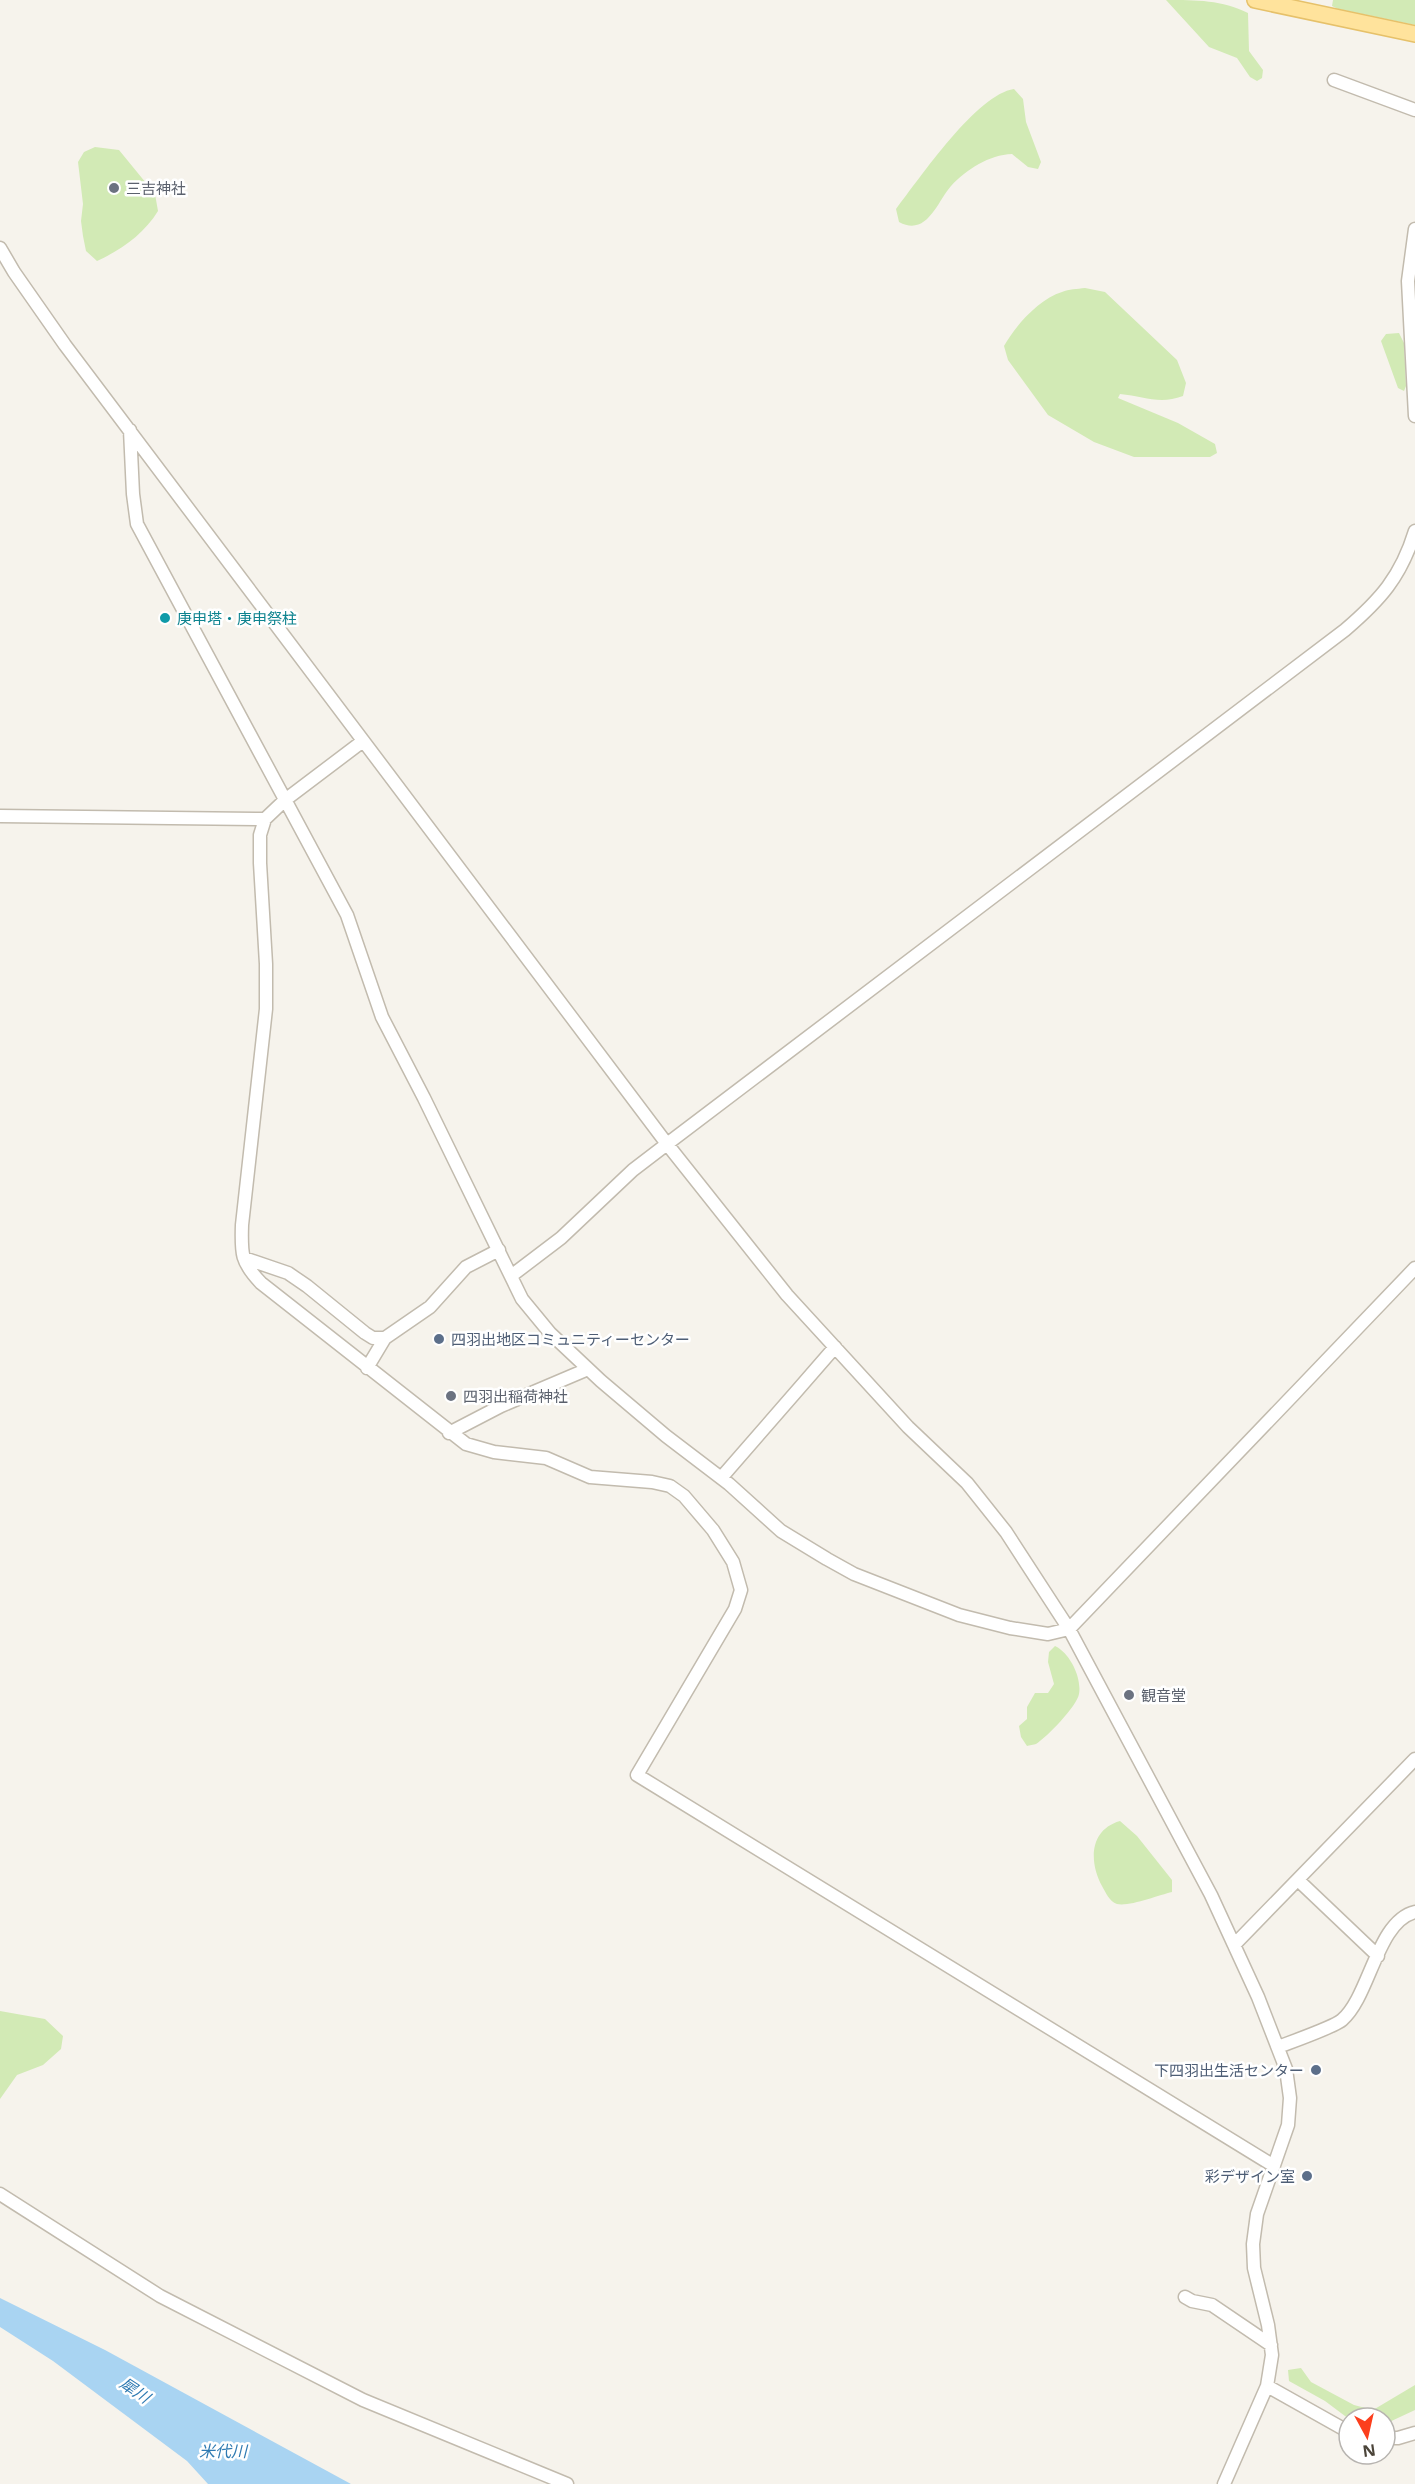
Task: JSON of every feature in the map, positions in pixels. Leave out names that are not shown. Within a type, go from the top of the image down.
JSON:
[{"type":"main road","points":[[1255,0],[1415,34]]},
{"type":"street","points":[[1334,80],[1415,110]]},
{"type":"street","points":[[1415,229],[1408,281],[1412,301],[1415,416]]},
{"type":"street","points":[[0,248],[65,345],[667,1144],[787,1296],[908,1427],[966,1483],[1006,1532],[1069,1629],[1206,1887],[1234,1945],[1286,2068],[1290,2098],[1288,2125],[1257,2214],[1253,2244],[1254,2268],[1268,2325],[1272,2355],[1267,2386],[1224,2484]]},
{"type":"street","points":[[130,430],[137,524],[347,915],[382,1017],[522,1299],[550,1334],[588,1369],[666,1436],[721,1478],[781,1531],[854,1574],[959,1615],[1010,1628],[1048,1634],[1069,1629],[1415,1269]]},
{"type":"street","points":[[511,1276],[561,1238],[633,1170],[1345,630],[1375,605],[1411,559],[1415,531]]},
{"type":"street","points":[[363,741],[285,800],[265,819],[260,835],[266,1009],[242,1225],[241,1247],[246,1267],[261,1283],[367,1368],[449,1433],[472,1447],[546,1458],[590,1477],[652,1482],[670,1486],[684,1496],[713,1530],[733,1562],[741,1590],[735,1609],[637,1775],[1274,2166]]},
{"type":"street","points":[[0,816],[265,819]]},
{"type":"street","points":[[367,1368],[385,1338],[430,1307],[466,1268],[499,1250]]},
{"type":"street","points":[[244,1258],[288,1273],[308,1286],[365,1333],[373,1338],[385,1338]]},
{"type":"street","points":[[721,1478],[835,1347]]},
{"type":"street","points":[[449,1433],[501,1406],[588,1369]]},
{"type":"street","points":[[1234,1945],[1415,1760]]},
{"type":"street","points":[[1298,1880],[1378,1956]]},
{"type":"street","points":[[1278,2047],[1340,2022],[1352,2009],[1399,1920],[1415,1912]]},
{"type":"street","points":[[0,2194],[160,2296],[363,2400],[567,2484]]},
{"type":"street","points":[[1185,2297],[1192,2301],[1212,2305],[1271,2345]]},
{"type":"street","points":[[1267,2386],[1337,2425]]},
{"type":"street","points":[[1397,2438],[1415,2433]]},
{"type":"green space","points":[[1166,0],[1219,3],[1248,13],[1249,51],[1263,70],[1262,78],[1257,81],[1250,77],[1237,58],[1209,47]]},
{"type":"green space","points":[[1333,0],[1415,0],[1415,25],[1338,9],[1332,6]]},
{"type":"green space","points":[[1014,89],[1023,99],[1026,122],[1041,162],[1038,169],[1028,167],[1012,154],[987,160],[957,180],[924,221],[917,225],[899,222],[896,209],[950,139],[983,106],[999,94]]},
{"type":"green space","points":[[95,147],[119,150],[155,194],[158,211],[146,227],[131,240],[115,252],[97,261],[86,251],[83,236],[81,221],[83,204],[78,162],[84,152]]},
{"type":"green space","points":[[1085,288],[1105,292],[1177,360],[1186,383],[1183,396],[1174,399],[1159,400],[1120,394],[1118,398],[1178,423],[1215,444],[1217,453],[1210,457],[1134,457],[1094,442],[1048,415],[1008,360],[1004,346],[1014,330],[1036,307],[1065,291]]},
{"type":"green space","points":[[1399,333],[1404,343],[1406,386],[1404,391],[1398,388],[1381,341],[1386,334]]},
{"type":"green space","points":[[1055,1646],[1066,1654],[1074,1667],[1079,1681],[1079,1694],[1073,1706],[1054,1728],[1036,1744],[1027,1746],[1021,1737],[1019,1726],[1027,1719],[1027,1707],[1035,1693],[1048,1693],[1054,1684],[1048,1662],[1049,1652]]},
{"type":"green space","points":[[1120,1821],[1137,1836],[1172,1880],[1172,1892],[1122,1904],[1114,1903],[1108,1896],[1095,1867],[1094,1848],[1102,1832],[1110,1825]]},
{"type":"green space","points":[[0,2011],[45,2019],[63,2036],[61,2049],[43,2065],[17,2075],[0,2099]]},
{"type":"green space","points":[[1301,2368],[1311,2382],[1358,2406],[1337,2406],[1337,2410],[1289,2381],[1288,2370]]},
{"type":"green space","points":[[1415,2385],[1415,2410],[1397,2418],[1397,2406],[1380,2406]]},
{"type":"water","name":"米代川","points":[[0,2298],[105,2350],[351,2484],[208,2484],[187,2461],[53,2361],[0,2327]]},
{"type":"place","name":"三吉神社","points":[[114,188]]},
{"type":"place","name":"庚申塔・庚申祭柱","points":[[165,618]]},
{"type":"place","name":"四羽出地区コミュニティーセンター","points":[[439,1339]]},
{"type":"place","name":"四羽出稲荷神社","points":[[451,1396]]},
{"type":"place","name":"観音堂","points":[[1129,1695]]},
{"type":"place","name":"下四羽出生活センター","points":[[1316,2070]]},
{"type":"place","name":"彩デザイン室","points":[[1307,2176]]},
{"type":"water label","name":"犀川","points":[[135,2390]]}]
